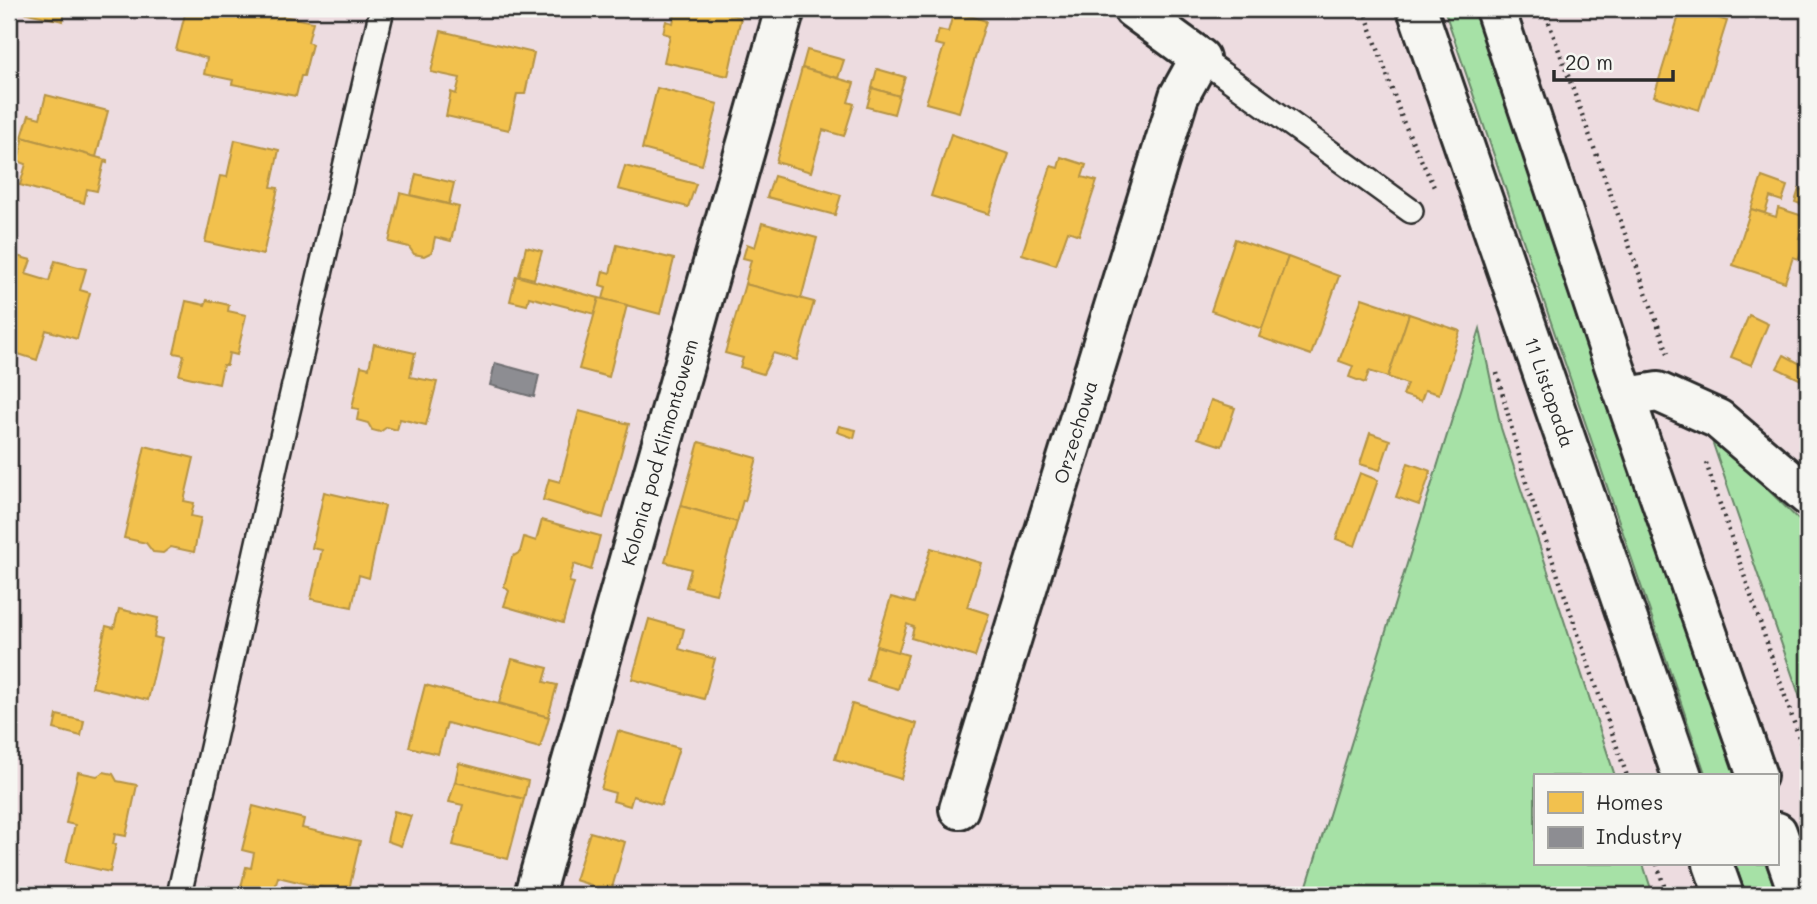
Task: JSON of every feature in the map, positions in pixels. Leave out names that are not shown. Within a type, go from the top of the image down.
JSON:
[{"type":"street","name":"Kolonia pod Klimontowem","points":[[534,895],[785,9]]},
{"type":"street","points":[[1133,9],[1200,58]]},
{"type":"street","name":"11 Listopada","points":[[1417,9],[1681,774]]},
{"type":"street","points":[[1494,9],[1756,774]]},
{"type":"street","name":"Orzechowa","points":[[959,809],[1179,96],[1200,58]]},
{"type":"street","points":[[1626,397],[1658,392],[1718,419],[1808,496]]},
{"type":"street","points":[[1778,835],[1799,895]]},
{"type":"street","points":[[1714,866],[1724,895]]},
{"type":"lane","points":[[179,895],[382,9]]},
{"type":"lane","points":[[1200,58],[1411,211]]},
{"type":"path","points":[[1364,9],[1403,121],[1436,192]]},
{"type":"path","points":[[1496,367],[1527,486],[1626,774]]},
{"type":"path","points":[[1658,866],[1667,895]]},
{"type":"green space","points":[[1444,9],[1473,9],[1735,774],[1705,774]]},
{"type":"green space","points":[[1480,329],[1501,428],[1614,774],[1534,774],[1534,866],[1644,866],[1653,895],[1304,895]]},
{"type":"green space","points":[[1709,432],[1808,529],[1808,721]]},
{"type":"green space","points":[[1736,866],[1767,866],[1777,895],[1746,895]]},
{"type":"building: Homes","points":[[24,9],[65,9],[63,21],[23,12]]},
{"type":"building: Homes","points":[[218,9],[285,9],[283,16],[313,22],[308,42],[312,44],[296,96],[232,84],[233,80],[204,74],[207,58],[176,50],[186,10],[216,18]]},
{"type":"building: Homes","points":[[676,9],[710,9],[741,17],[728,76],[664,62],[670,35],[663,33],[666,21],[673,23]]},
{"type":"building: Homes","points":[[1681,9],[1691,9],[1727,21],[1699,110],[1654,96]]},
{"type":"building: Homes","points":[[954,11],[986,21],[959,112],[926,103],[944,46],[935,44],[939,30],[948,32]]},
{"type":"building: Homes","points":[[441,31],[534,53],[525,94],[517,94],[509,130],[446,116],[451,92],[456,94],[460,78],[431,72]]},
{"type":"building: Homes","points":[[807,50],[844,60],[838,78],[802,68]]},
{"type":"building: Homes","points":[[802,68],[854,83],[848,102],[854,104],[844,136],[823,130],[811,172],[776,162]]},
{"type":"building: Homes","points":[[877,69],[905,77],[899,96],[872,88]]},
{"type":"building: Homes","points":[[657,88],[718,104],[702,165],[642,149]]},
{"type":"building: Homes","points":[[872,88],[899,96],[894,114],[867,107]]},
{"type":"building: Homes","points":[[46,95],[108,111],[96,157],[22,137],[29,115],[40,118]]},
{"type":"building: Homes","points":[[951,134],[1009,154],[989,214],[931,196]]},
{"type":"building: Homes","points":[[22,137],[107,160],[107,163],[104,162],[97,191],[87,189],[84,203],[20,185],[26,164],[18,161]]},
{"type":"building: Homes","points":[[235,140],[279,150],[271,187],[278,188],[263,255],[205,242],[220,176],[227,177]]},
{"type":"building: Homes","points":[[1061,157],[1086,165],[1082,177],[1097,181],[1079,235],[1068,231],[1056,265],[1022,254],[1051,166],[1058,168]]},
{"type":"building: Homes","points":[[625,166],[696,184],[688,207],[618,189]]},
{"type":"building: Homes","points":[[416,174],[454,183],[449,204],[411,195]]},
{"type":"building: Homes","points":[[774,176],[841,195],[835,215],[767,197]]},
{"type":"building: Homes","points":[[1762,177],[1787,186],[1782,201],[1770,197],[1765,213],[1751,209]]},
{"type":"building: Homes","points":[[1799,189],[1808,192],[1808,207],[1795,202]]},
{"type":"building: Homes","points":[[400,193],[459,207],[451,241],[435,237],[432,252],[424,256],[414,254],[409,247],[389,242]]},
{"type":"building: Homes","points":[[1778,208],[1806,217],[1799,238],[1805,240],[1799,259],[1793,257],[1785,282],[1733,265],[1751,209],[1776,217]]},
{"type":"building: Homes","points":[[762,223],[817,238],[801,299],[745,284],[751,260],[743,258],[747,244],[755,247]]},
{"type":"building: Homes","points":[[1235,239],[1288,257],[1262,329],[1211,311]]},
{"type":"building: Homes","points":[[617,245],[674,259],[660,314],[603,299],[606,287],[600,285],[603,271],[610,273]]},
{"type":"building: Homes","points":[[526,247],[542,251],[534,279],[519,275]]},
{"type":"building: Homes","points":[[9,254],[31,260],[26,274],[49,281],[55,261],[86,269],[80,290],[90,293],[77,339],[46,330],[37,360],[9,351]]},
{"type":"building: Homes","points":[[1288,257],[1339,276],[1311,355],[1259,337]]},
{"type":"building: Homes","points":[[516,276],[599,298],[595,314],[529,297],[527,305],[510,301]]},
{"type":"building: Homes","points":[[745,284],[814,302],[797,360],[773,353],[763,374],[740,367],[743,358],[725,353]]},
{"type":"building: Homes","points":[[599,298],[627,305],[609,377],[579,369]]},
{"type":"building: Homes","points":[[1362,298],[1409,314],[1388,377],[1369,371],[1365,383],[1349,377],[1353,366],[1339,361]]},
{"type":"building: Homes","points":[[207,300],[229,305],[228,311],[246,315],[237,355],[229,353],[219,384],[179,375],[184,355],[174,353],[186,301],[205,305]]},
{"type":"building: Homes","points":[[1409,314],[1460,331],[1439,394],[1425,390],[1421,401],[1403,395],[1407,384],[1388,377]]},
{"type":"building: Homes","points":[[1749,315],[1768,324],[1751,365],[1731,357]]},
{"type":"building: Homes","points":[[374,344],[415,353],[410,377],[437,382],[426,425],[400,419],[397,430],[387,427],[380,432],[372,430],[368,423],[357,420],[359,409],[352,408],[361,366],[369,368]]},
{"type":"building: Homes","points":[[1784,355],[1808,368],[1805,382],[1777,368]]},
{"type":"building: Homes","points":[[1211,400],[1235,408],[1222,446],[1198,438]]},
{"type":"building: Homes","points":[[579,411],[629,424],[603,518],[543,500],[549,479],[560,482]]},
{"type":"building: Homes","points":[[839,426],[856,430],[854,438],[837,432]]},
{"type":"building: Homes","points":[[1370,433],[1390,440],[1380,470],[1360,464]]},
{"type":"building: Homes","points":[[699,442],[757,458],[737,522],[681,506]]},
{"type":"building: Homes","points":[[145,446],[194,458],[184,501],[194,503],[191,516],[201,518],[194,552],[171,547],[163,553],[153,552],[146,543],[124,538]]},
{"type":"building: Homes","points":[[1408,463],[1431,471],[1419,505],[1396,497]]},
{"type":"building: Homes","points":[[1360,473],[1378,480],[1355,546],[1336,539]]},
{"type":"building: Homes","points":[[324,492],[385,506],[369,578],[359,575],[352,607],[311,599],[322,550],[312,548]]},
{"type":"building: Homes","points":[[681,506],[737,522],[716,594],[686,587],[691,569],[665,562]]},
{"type":"building: Homes","points":[[542,520],[600,536],[591,570],[574,564],[569,582],[574,583],[563,623],[504,606],[509,591],[504,586],[512,557],[520,552],[524,537],[536,541]]},
{"type":"building: Homes","points":[[931,548],[981,563],[967,607],[989,614],[975,657],[911,638],[914,627],[907,624],[898,653],[876,646],[891,597],[914,603]]},
{"type":"building: Homes","points":[[119,609],[158,618],[154,637],[162,639],[148,700],[92,687],[106,626],[114,628]]},
{"type":"building: Homes","points":[[649,619],[684,629],[679,649],[715,659],[704,699],[632,679]]},
{"type":"building: Homes","points":[[876,646],[908,655],[898,689],[867,680]]},
{"type":"building: Homes","points":[[512,659],[548,668],[544,682],[557,685],[548,717],[499,703]]},
{"type":"building: Homes","points":[[425,685],[549,717],[540,748],[447,723],[438,754],[409,747]]},
{"type":"building: Homes","points":[[852,704],[917,724],[901,779],[835,759]]},
{"type":"building: Homes","points":[[57,715],[84,721],[81,736],[54,729]]},
{"type":"building: Homes","points":[[618,731],[679,748],[661,805],[633,796],[630,806],[613,801],[615,793],[601,789]]},
{"type":"building: Homes","points":[[459,763],[528,781],[524,799],[455,782]]},
{"type":"building: Homes","points":[[78,772],[97,776],[104,772],[113,774],[117,781],[137,785],[126,836],[115,834],[113,844],[116,844],[110,872],[66,862],[75,825],[66,823]]},
{"type":"building: Homes","points":[[455,782],[524,799],[508,859],[453,845],[463,805],[449,802]]},
{"type":"building: Homes","points":[[253,806],[304,819],[302,828],[360,841],[348,894],[278,877],[273,895],[240,891],[246,867],[251,868],[254,853],[242,850]]},
{"type":"building: Homes","points":[[394,811],[411,816],[401,846],[387,841]]},
{"type":"building: Homes","points":[[590,832],[625,842],[610,895],[588,895],[591,885],[575,880]]},
{"type":"building: Industry","points":[[495,363],[539,375],[534,397],[490,385]]}]
